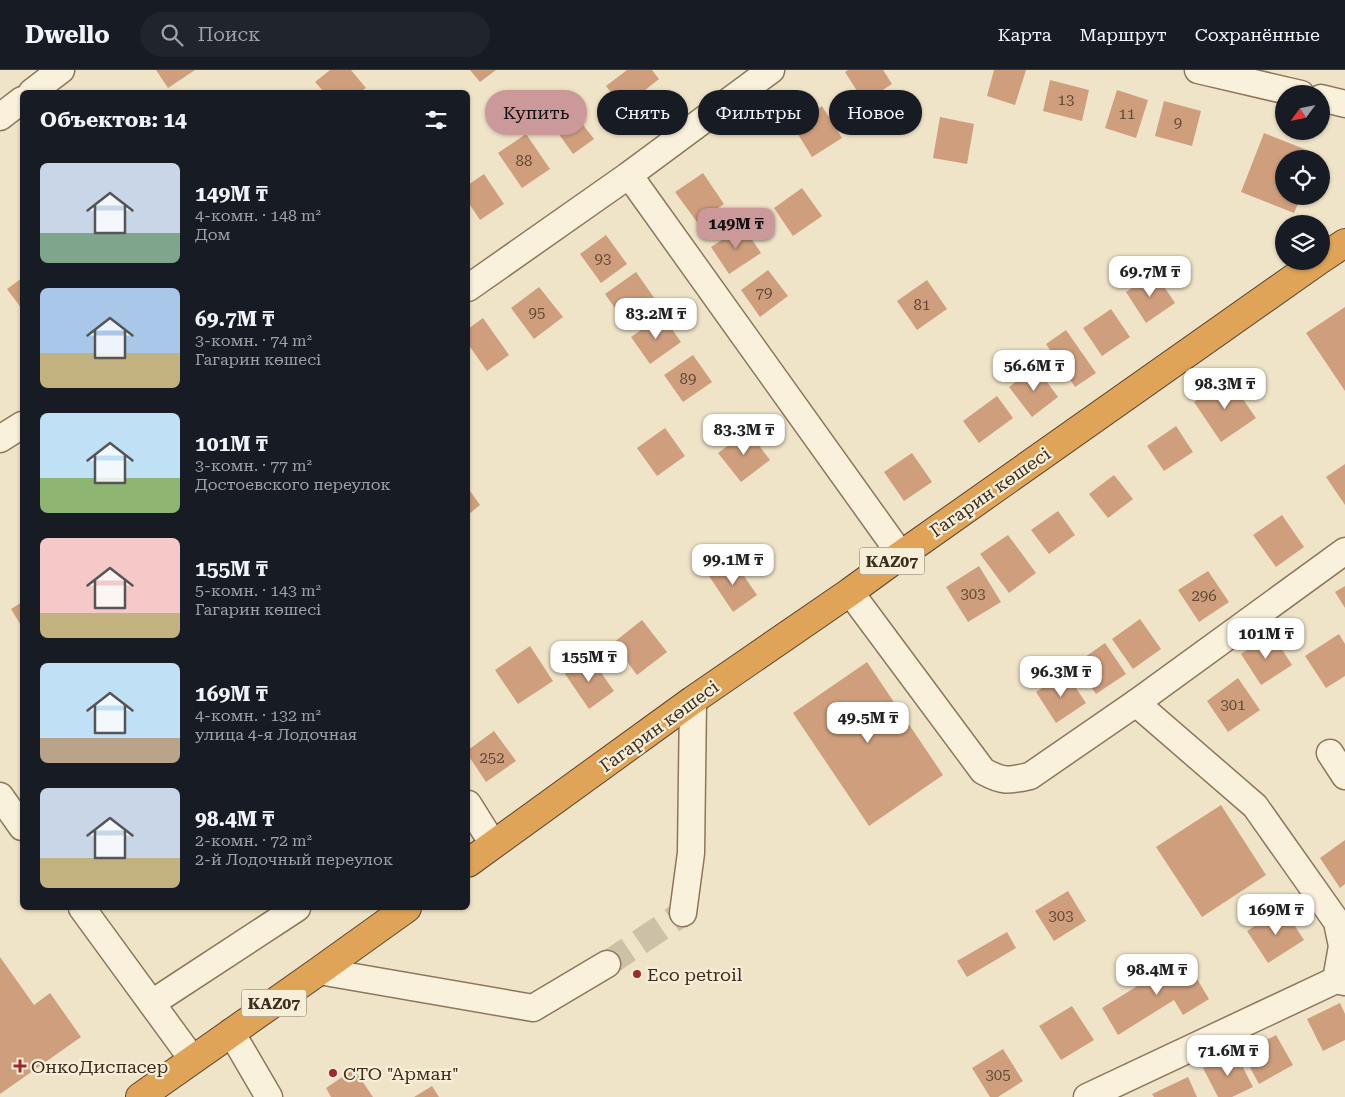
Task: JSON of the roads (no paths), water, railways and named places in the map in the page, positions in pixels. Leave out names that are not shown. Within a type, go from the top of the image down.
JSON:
[{"type":"highway","points":[[1330,253],[1345,243]]},
{"type":"highway","name":"Гагарин көшесі","points":[[470,862],[693,700],[850,592],[1305,270]]},
{"type":"highway","name":"KAZ07","points":[[140,1097],[404,910]]},
{"type":"street","points":[[35,90],[61,70]]},
{"type":"street","points":[[470,287],[629,175],[771,70]]},
{"type":"street","points":[[1198,70],[1275,88]]},
{"type":"street","points":[[1330,100],[1345,104]]},
{"type":"street","points":[[0,117],[20,102]]},
{"type":"street","points":[[629,175],[901,555]]},
{"type":"street","points":[[0,439],[20,426]]},
{"type":"street","points":[[850,592],[983,771],[997,779],[1012,780],[1030,776],[1345,551]]},
{"type":"street","points":[[682,913],[691,853],[693,700]]},
{"type":"street","points":[[1087,1097],[1340,981],[1342,946],[1337,922],[1255,806],[1136,702]]},
{"type":"street","points":[[1330,753],[1345,776]]},
{"type":"street","points":[[0,796],[20,824]]},
{"type":"street","points":[[470,807],[494,844]]},
{"type":"street","points":[[83,910],[193,1060]]},
{"type":"street","points":[[152,1004],[293,910]]},
{"type":"street","points":[[319,972],[533,1008],[607,964]]},
{"type":"street","points":[[231,1032],[269,1097]]},
{"type":"tunnel","points":[[607,964],[683,913]]},
{"type":"place","name":"Eco petroil","points":[[637,974]]},
{"type":"place","name":"ОнкоДиспасер","points":[[20,1066]]},
{"type":"place","name":"СТО \"Арман\"","points":[[333,1073]]}]
